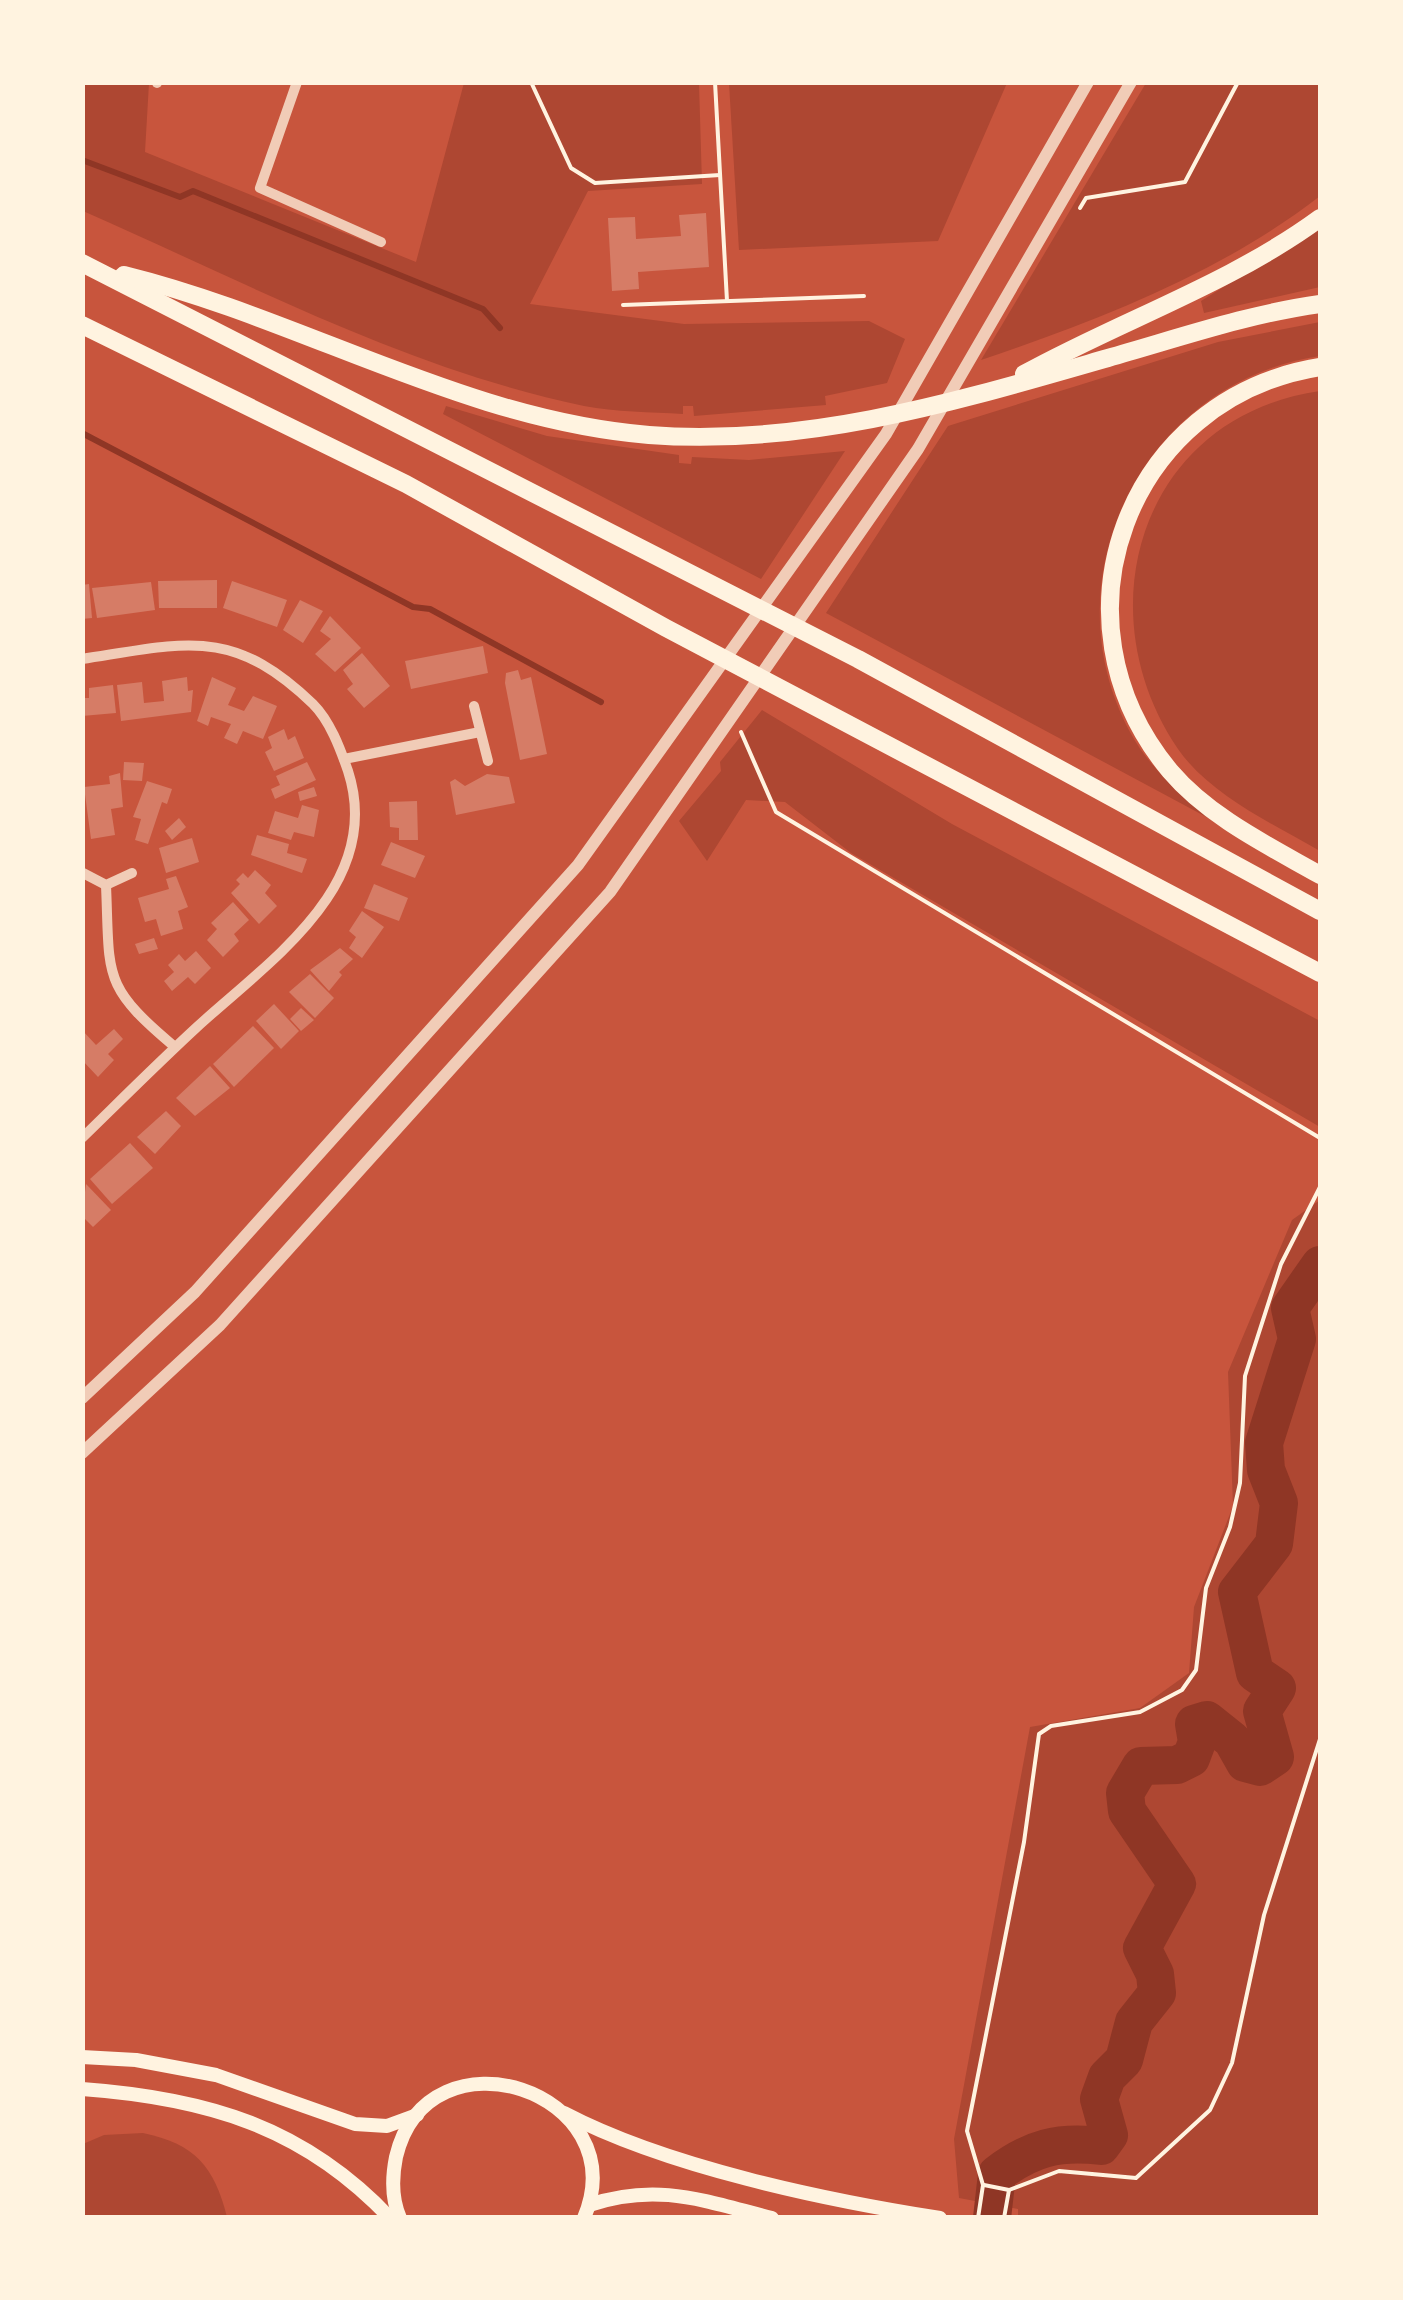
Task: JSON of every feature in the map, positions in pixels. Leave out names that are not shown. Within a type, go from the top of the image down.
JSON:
[{"type":"highway","points":[[998,389],[1100,332],[1237,271],[1320,218]]},
{"type":"highway","points":[[88,265],[198,293],[476,400],[544,419],[647,435],[707,438],[845,426],[998,389],[1180,335],[1320,304]]},
{"type":"highway","points":[[88,265],[858,659],[1320,910]]},
{"type":"highway","points":[[82,326],[406,484],[666,628],[1320,973]]},
{"type":"highway","points":[[1320,367],[1237,394],[1204,415],[1160,461],[1120,538],[1108,618],[1121,683],[1134,715],[1170,771],[1250,835],[1320,874]]},
{"type":"main road","points":[[82,2057],[136,2060],[216,2075],[356,2124],[387,2126],[418,2115]]},
{"type":"main road","points":[[400,2218],[392,2175],[400,2143],[418,2115],[443,2094],[474,2083],[507,2083],[538,2093],[564,2113],[611,2136],[744,2175],[852,2204],[940,2218]]},
{"type":"main road","points":[[82,2089],[204,2104],[273,2131],[325,2159],[390,2218]]},
{"type":"main road","points":[[564,2113],[583,2140],[591,2172],[586,2211]]},
{"type":"main road","points":[[586,2211],[620,2194],[655,2191],[772,2218]]},
{"type":"street","points":[[297,82],[260,188],[381,242]]},
{"type":"street","points":[[82,1398],[196,1292],[578,865],[886,434],[1088,82]]},
{"type":"street","points":[[82,1452],[220,1325],[610,892],[918,449],[1131,82]]},
{"type":"street","points":[[82,659],[192,644],[233,648],[281,674],[320,711],[344,759],[353,786],[355,824],[350,854],[335,887],[310,924],[82,1138]]},
{"type":"street","points":[[474,706],[488,761]]},
{"type":"street","points":[[344,759],[480,732]]},
{"type":"street","points":[[83,873],[106,885]]},
{"type":"street","points":[[106,885],[132,873]]},
{"type":"street","points":[[106,885],[110,976],[122,997],[175,1047]]},
{"type":"path","points":[[531,82],[571,168],[595,183],[720,175]]},
{"type":"path","points":[[715,82],[728,301]]},
{"type":"path","points":[[1076,214],[1086,198],[1185,182],[1238,82]]},
{"type":"path","points":[[623,305],[864,296]]},
{"type":"path","points":[[740,732],[776,812],[1320,1138]]},
{"type":"path","points":[[978,2218],[984,2185],[967,2131],[1024,1842],[1038,1734],[1051,1726],[1140,1712],[1182,1690],[1196,1670],[1206,1588],[1230,1527],[1240,1483],[1245,1376],[1280,1264],[1320,1187]]},
{"type":"path","points":[[984,2185],[1009,2190],[1059,2171],[1136,2178],[1210,2110],[1232,2063],[1264,1915],[1320,1739]]},
{"type":"path","points":[[1004,2218],[1009,2190]]},
{"type":"shaded area","points":[[729,82],[1007,83],[938,241],[739,250]]},
{"type":"shaded area","points":[[83,83],[149,83],[145,152],[416,262],[464,83],[699,83],[702,184],[588,191],[530,304],[684,324],[869,321],[905,339],[887,383],[825,396],[826,405],[694,416],[693,406],[683,406],[683,414],[584,406],[519,390],[392,347],[83,211]]},
{"type":"shaded area","points":[[1146,83],[1320,83],[1320,196],[1242,248],[1158,292],[981,360]]},
{"type":"shaded area","points":[[1320,227],[1320,287],[1204,313],[1201,301]]},
{"type":"shaded area","points":[[1320,322],[1320,356],[1258,373],[1205,403],[1161,445],[1128,494],[1107,551],[1100,611],[1107,672],[1130,732],[1156,769],[1212,820],[826,613],[948,426],[1218,342]]},
{"type":"shaded area","points":[[1320,391],[1320,851],[1225,794],[1207,781],[1178,749],[1150,694],[1135,638],[1134,581],[1147,527],[1172,478],[1209,438],[1259,408]]},
{"type":"shaded area","points":[[446,406],[547,436],[679,455],[679,463],[691,464],[692,457],[749,460],[845,451],[761,579],[443,414]]},
{"type":"shaded area","points":[[762,710],[952,824],[1320,1021],[1320,1127],[851,853],[785,802],[746,800],[707,861],[679,821],[721,771],[720,762]]},
{"type":"shaded area","points":[[1320,1200],[1320,2217],[1018,2217],[1018,2209],[959,2198],[954,2139],[1030,1727],[1140,1708],[1189,1673],[1194,1607],[1233,1506],[1228,1372],[1292,1220]]},
{"type":"shaded area","points":[[143,2133],[176,2144],[200,2160],[216,2184],[227,2217],[83,2217],[83,2144],[104,2135]]},
{"type":"building","points":[[706,213],[709,267],[638,272],[639,289],[612,291],[608,218],[635,217],[636,239],[681,236],[679,215]]},
{"type":"building","points":[[217,580],[217,608],[159,608],[158,581]]},
{"type":"building","points":[[232,581],[287,600],[277,627],[223,608]]},
{"type":"building","points":[[151,582],[155,610],[97,618],[92,588]]},
{"type":"building","points":[[89,584],[92,618],[82,619],[82,585]]},
{"type":"building","points":[[300,600],[323,611],[303,643],[283,630]]},
{"type":"building","points":[[330,616],[361,648],[335,672],[315,654],[331,639],[320,631]]},
{"type":"building","points":[[483,646],[488,673],[411,689],[405,661]]},
{"type":"building","points":[[362,653],[390,686],[364,708],[347,689],[353,684],[343,670]]},
{"type":"building","points":[[518,670],[521,680],[531,677],[547,754],[520,760],[505,683],[506,673]]},
{"type":"building","points":[[187,677],[188,691],[193,690],[191,712],[121,721],[117,685],[142,682],[144,703],[164,701],[162,681]]},
{"type":"building","points":[[212,677],[236,688],[228,705],[244,711],[253,696],[277,706],[263,739],[243,731],[237,744],[224,738],[231,724],[211,717],[208,726],[197,721]]},
{"type":"building","points":[[113,685],[116,713],[82,716],[82,698],[89,698],[89,688]]},
{"type":"building","points":[[284,729],[288,740],[295,736],[304,758],[274,771],[265,752],[272,748],[268,737]]},
{"type":"building","points":[[124,762],[144,763],[142,781],[123,780]]},
{"type":"building","points":[[307,762],[316,780],[275,799],[271,789],[280,785],[276,776]]},
{"type":"building","points":[[120,773],[123,807],[111,809],[115,835],[91,839],[84,787],[110,784],[109,776]]},
{"type":"building","points":[[487,774],[509,777],[515,803],[456,815],[450,782],[455,779],[465,786]]},
{"type":"building","points":[[147,781],[172,789],[167,804],[162,802],[148,844],[135,840],[141,819],[133,817]]},
{"type":"building","points":[[314,787],[317,796],[300,801],[298,792]]},
{"type":"building","points":[[417,801],[418,840],[399,840],[399,828],[390,827],[389,802]]},
{"type":"building","points":[[302,805],[319,810],[314,837],[294,832],[291,840],[268,833],[275,811],[298,818]]},
{"type":"building","points":[[179,818],[186,827],[172,840],[165,831]]},
{"type":"building","points":[[257,835],[289,844],[287,853],[307,859],[302,873],[251,855]]},
{"type":"building","points":[[192,838],[199,862],[166,873],[159,848]]},
{"type":"building","points":[[391,842],[425,856],[415,878],[381,865]]},
{"type":"building","points":[[255,870],[271,885],[265,893],[277,906],[259,924],[231,893],[240,884],[236,880],[243,873],[248,878]]},
{"type":"building","points":[[176,876],[188,907],[178,911],[183,929],[161,936],[156,919],[145,922],[138,898],[169,889],[166,879]]},
{"type":"building","points":[[374,884],[408,898],[399,921],[364,908]]},
{"type":"building","points":[[233,902],[249,920],[234,934],[239,941],[223,957],[207,940],[217,929],[211,923]]},
{"type":"building","points":[[362,911],[384,927],[362,958],[349,948],[356,937],[349,931]]},
{"type":"building","points":[[154,938],[158,949],[139,954],[135,944]]},
{"type":"building","points":[[340,948],[353,959],[339,972],[342,975],[329,991],[310,970]]},
{"type":"building","points":[[196,951],[211,968],[195,984],[188,977],[172,991],[164,981],[174,972],[168,965],[179,954],[185,961]]},
{"type":"building","points":[[310,974],[334,998],[315,1018],[289,992]]},
{"type":"building","points":[[274,1004],[299,1031],[281,1049],[256,1021]]},
{"type":"building","points":[[301,1008],[314,1020],[301,1031],[290,1019]]},
{"type":"building","points":[[253,1026],[274,1048],[234,1087],[213,1064]]},
{"type":"building","points":[[114,1029],[123,1039],[108,1054],[114,1060],[98,1077],[82,1060],[82,1030],[96,1045]]},
{"type":"building","points":[[210,1066],[230,1088],[195,1116],[176,1098]]},
{"type":"building","points":[[166,1111],[181,1126],[155,1154],[137,1137]]},
{"type":"building","points":[[130,1143],[153,1168],[112,1204],[90,1179]]},
{"type":"building","points":[[86,1184],[111,1210],[93,1227],[82,1216]]},
{"type":"waterway","points":[[82,160],[180,197],[193,191],[483,309],[500,328]]},
{"type":"waterway","points":[[82,433],[413,607],[430,609],[601,702]]},
{"type":"waterway","points":[[992,2218],[997,2174],[1009,2165],[1046,2148],[1101,2146],[1109,2135],[1099,2099],[1107,2077],[1124,2060],[1134,2022],[1157,1993],[1155,1974],[1142,1948],[1177,1884],[1127,1811],[1125,1793],[1141,1766],[1177,1765],[1191,1758],[1197,1742],[1194,1724],[1207,1720],[1232,1740],[1245,1763],[1260,1767],[1275,1757],[1262,1711],[1277,1688],[1255,1673],[1237,1592],[1274,1544],[1279,1503],[1266,1470],[1264,1443],[1297,1339],[1290,1308],[1320,1265]]}]
